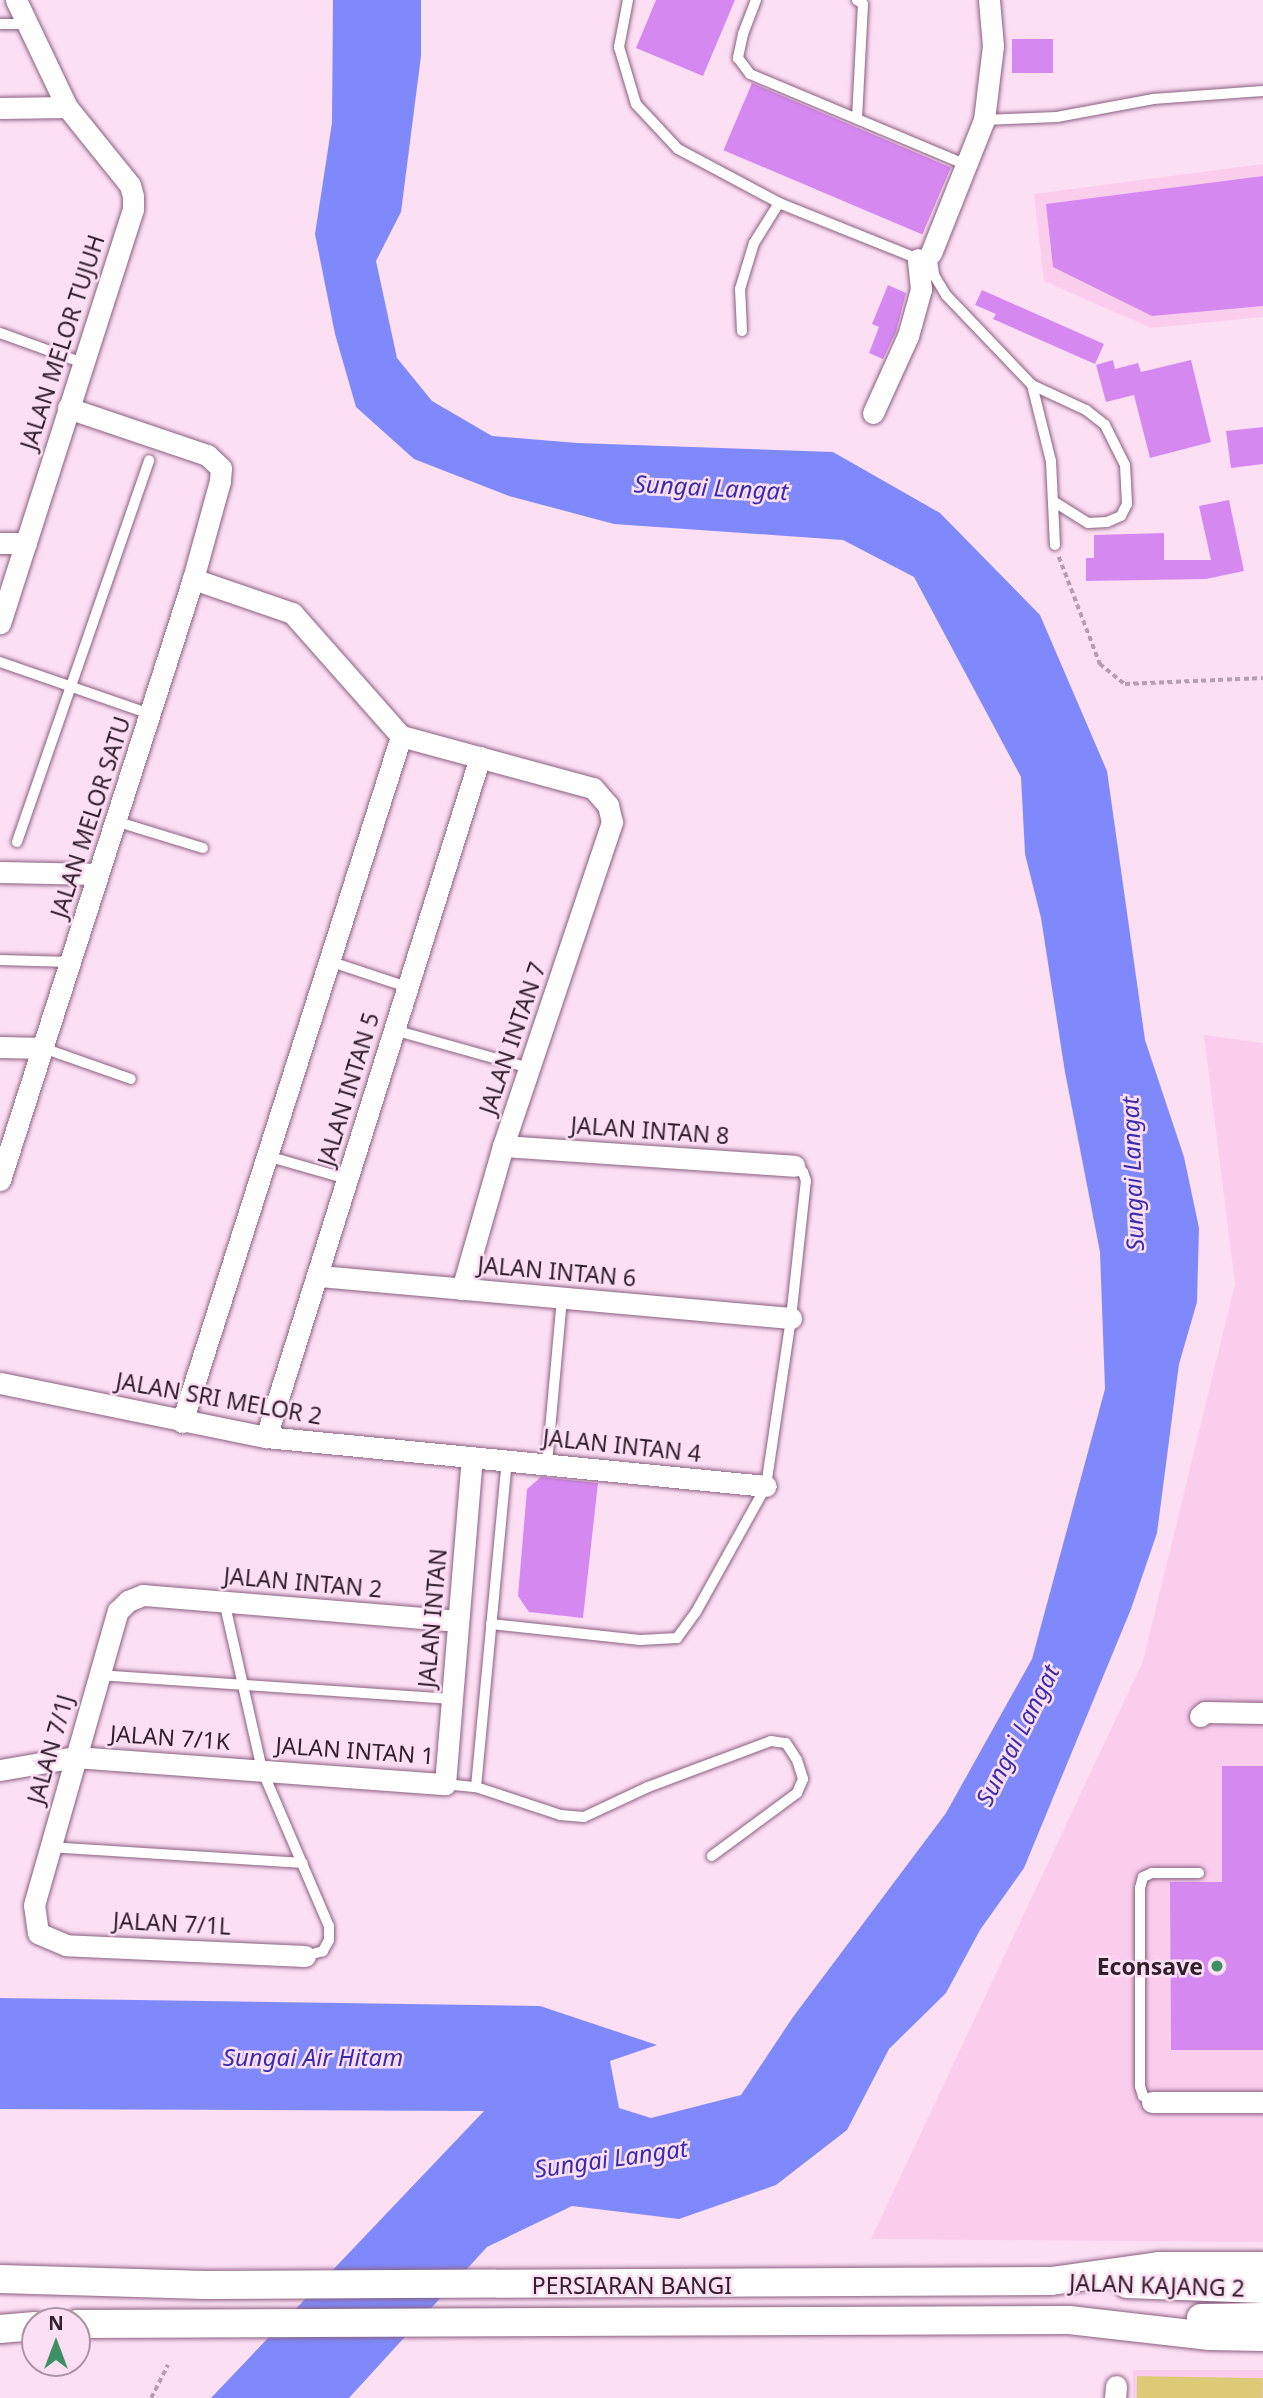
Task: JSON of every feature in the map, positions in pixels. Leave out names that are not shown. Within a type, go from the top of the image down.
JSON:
[{"type":"main road","name":"PERSIARAN BANGI","points":[[0,2279],[205,2285],[488,2286],[1051,2281],[1159,2266],[1263,2290]]},
{"type":"main road","name":"JALAN KAJANG 2","points":[[1069,2320],[1263,2290]]},
{"type":"main road","name":"PERSIARAN BANGI","points":[[91,2323],[478,2324],[1069,2320],[1210,2336],[1263,2337]]},
{"type":"main road","points":[[0,2329],[21,2327]]},
{"type":"street","points":[[0,108],[67,107],[16,0]]},
{"type":"street","points":[[873,413],[908,336],[921,289],[924,256],[984,120],[993,46],[989,0]]},
{"type":"street","name":"JALAN MELOR TUJUH","points":[[0,623],[132,209],[130,185],[67,107]]},
{"type":"street","name":"JALAN MELOR SATU","points":[[0,1180],[193,579],[220,481],[221,468],[206,455],[68,408]]},
{"type":"street","points":[[0,543],[26,543]]},
{"type":"street","points":[[193,579],[292,613],[401,736],[480,757]]},
{"type":"street","points":[[182,1422],[401,736]]},
{"type":"street","name":"JALAN INTAN 7","points":[[462,1289],[503,1146],[612,822],[608,805],[593,788],[480,757]]},
{"type":"street","name":"JALAN INTAN 5","points":[[266,1437],[480,757]]},
{"type":"street","points":[[0,872],[98,874]]},
{"type":"street","points":[[0,1047],[43,1048]]},
{"type":"street","name":"JALAN INTAN 8","points":[[503,1146],[794,1167]]},
{"type":"street","name":"JALAN INTAN 6","points":[[318,1276],[791,1318]]},
{"type":"street","name":"JALAN SRI MELOR 2","points":[[0,1383],[266,1437],[472,1457]]},
{"type":"street","name":"JALAN INTAN 4","points":[[472,1457],[766,1486]]},
{"type":"street","name":"JALAN INTAN","points":[[444,1784],[472,1457]]},
{"type":"street","name":"JALAN INTAN 2","points":[[143,1595],[458,1621]]},
{"type":"street","name":"JALAN 7/1J","points":[[38,1933],[34,1905],[118,1611],[128,1601],[143,1595]]},
{"type":"street","points":[[1200,1716],[1205,1712],[1263,1713]]},
{"type":"street","name":"JALAN 7/1K","points":[[0,1770],[75,1757],[262,1770]]},
{"type":"street","name":"JALAN INTAN 1","points":[[262,1770],[444,1784]]},
{"type":"street","name":"JALAN 7/1L","points":[[38,1933],[66,1945],[305,1956]]},
{"type":"street","points":[[1152,2102],[1263,2102]]},
{"type":"lane","points":[[628,0],[618,47],[636,104],[677,149],[779,203],[924,256],[946,295],[1032,385],[1086,410],[1105,425],[1125,465],[1127,504],[1121,516],[1107,522],[1088,523],[1053,501]]},
{"type":"lane","points":[[756,0],[743,34],[738,58],[750,74],[964,164]]},
{"type":"lane","points":[[857,118],[864,1]]},
{"type":"lane","points":[[0,24],[26,24]]},
{"type":"lane","points":[[984,120],[1057,117],[1153,99],[1263,91]]},
{"type":"lane","points":[[742,331],[740,289],[754,243],[779,203]]},
{"type":"lane","points":[[0,333],[83,363]]},
{"type":"lane","points":[[1032,385],[1051,461],[1055,545]]},
{"type":"lane","points":[[17,842],[149,460]]},
{"type":"lane","points":[[0,662],[150,714]]},
{"type":"lane","points":[[115,821],[203,848]]},
{"type":"lane","points":[[0,960],[71,962]]},
{"type":"lane","points":[[329,961],[407,988]]},
{"type":"lane","points":[[394,1030],[529,1068]]},
{"type":"lane","points":[[43,1048],[131,1079]]},
{"type":"lane","points":[[267,1156],[347,1179]]},
{"type":"lane","points":[[491,1624],[640,1640],[677,1638],[696,1612],[766,1486],[791,1318],[806,1181],[803,1172],[794,1167]]},
{"type":"lane","points":[[547,1463],[562,1298]]},
{"type":"lane","points":[[476,1787],[507,1460]]},
{"type":"lane","points":[[224,1601],[262,1770],[329,1926],[329,1940],[323,1951],[305,1956]]},
{"type":"lane","points":[[99,1675],[451,1699]]},
{"type":"lane","points":[[444,1784],[476,1787],[560,1815],[584,1816],[648,1787],[771,1741],[786,1742],[797,1760],[803,1779],[797,1793],[712,1856]]},
{"type":"lane","points":[[49,1847],[302,1863]]},
{"type":"lane","points":[[1152,2102],[1143,2096],[1140,2086],[1140,1888],[1143,1877],[1152,1873],[1199,1872]]},
{"type":"path","points":[[1055,545],[1100,664],[1125,684],[1263,678]]},
{"type":"path","points":[[151,2398],[168,2365]]},
{"type":"shaded area","points":[[1263,164],[1263,317],[1151,328],[1044,281],[1034,194]]},
{"type":"shaded area","points":[[1204,1035],[1263,1043],[1263,2242],[871,2239],[1143,1661],[1235,1284]]},
{"type":"shaded area","points":[[1133,2370],[1263,2370],[1263,2398],[1133,2398]]},
{"type":"shaded area","points":[[1137,2376],[1263,2378],[1263,2398],[1137,2398]]},
{"type":"water","points":[[333,0],[421,0],[421,56],[401,212],[376,261],[397,358],[432,401],[492,436],[577,443],[833,452],[940,513],[1040,615],[1107,771],[1145,1040],[1184,1157],[1199,1228],[1197,1302],[1179,1364],[1157,1533],[1131,1609],[1024,1868],[980,1930],[946,1993],[889,2049],[847,2130],[776,2185],[679,2219],[572,2206],[487,2247],[349,2398],[211,2398],[484,2111],[0,2109],[0,1998],[540,2006],[657,2045],[610,2061],[619,2108],[651,2118],[741,2095],[793,2017],[946,1813],[1032,1659],[1105,1389],[1100,1252],[1065,1072],[1041,918],[1025,854],[1021,777],[914,577],[843,540],[614,524],[509,496],[414,459],[356,407],[335,334],[315,234],[332,123]]},
{"type":"building","points":[[656,0],[735,0],[703,76],[636,48]]},
{"type":"building","points":[[1012,39],[1053,39],[1053,73],[1012,73]]},
{"type":"building","points":[[752,83],[951,167],[922,235],[723,150]]},
{"type":"building","points":[[1263,176],[1263,306],[1152,316],[1053,267],[1046,204]]},
{"type":"building","points":[[888,285],[906,293],[896,332],[883,359],[869,353],[879,327],[872,324]]},
{"type":"building","points":[[982,290],[1104,344],[1095,364],[993,319],[996,314],[975,305]]},
{"type":"building","points":[[1113,360],[1115,369],[1138,363],[1141,372],[1191,360],[1211,442],[1150,458],[1134,395],[1106,402],[1096,365]]},
{"type":"building","points":[[1263,427],[1263,464],[1231,468],[1226,431]]},
{"type":"building","points":[[1229,500],[1244,571],[1206,579],[1086,581],[1086,558],[1094,558],[1094,535],[1164,533],[1164,560],[1211,560],[1199,506]]},
{"type":"building","points":[[541,1477],[598,1483],[583,1618],[529,1612],[518,1596],[527,1489]]},
{"type":"building","name":"Econsave","points":[[1222,1766],[1263,1766],[1263,2050],[1171,2050],[1170,1882],[1222,1882]]},
{"type":"place","name":"Econsave","points":[[1217,1966]]},
{"type":"water label","name":"Sungai Langat","points":[[711,487]]},
{"type":"water label","name":"Sungai Langat","points":[[1132,1174]]},
{"type":"water label","name":"Sungai Langat","points":[[1017,1735]]},
{"type":"water label","name":"Sungai Air Hitam","points":[[313,2057]]},
{"type":"water label","name":"Sungai Langat","points":[[611,2158]]}]
